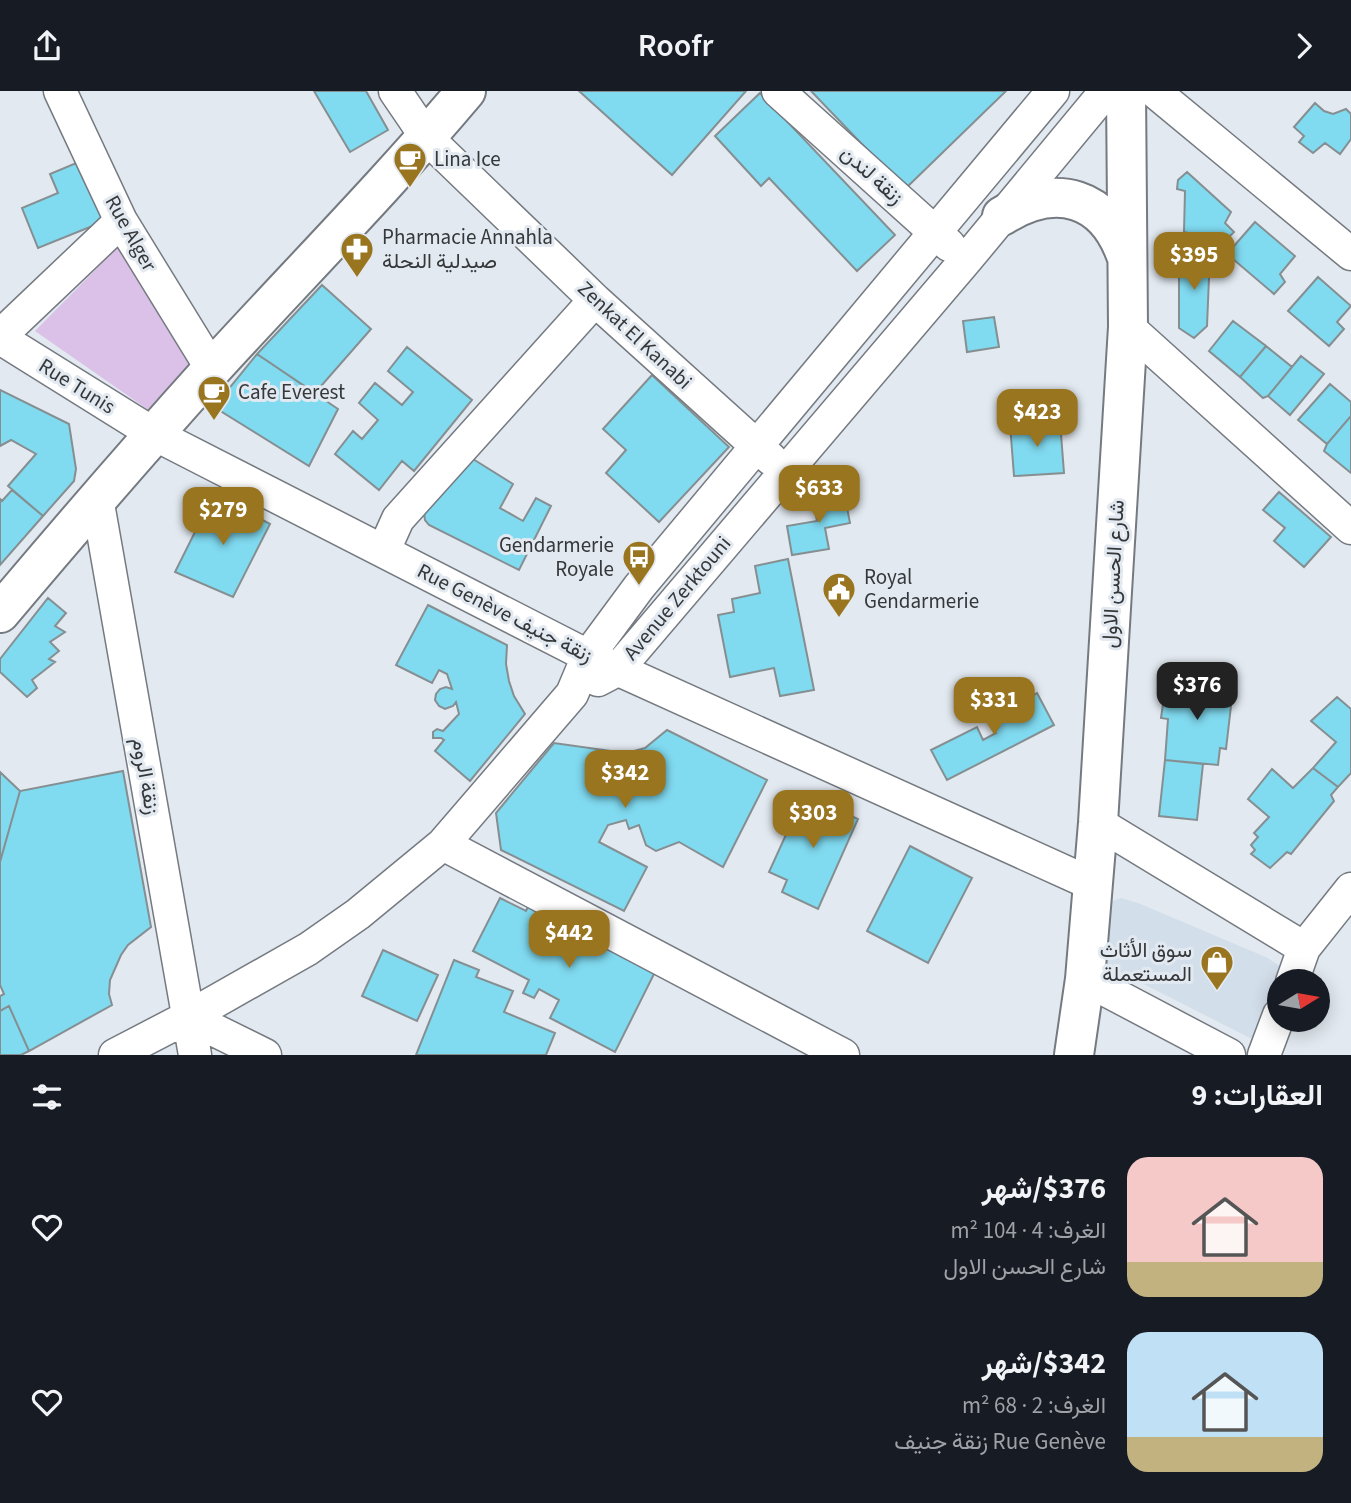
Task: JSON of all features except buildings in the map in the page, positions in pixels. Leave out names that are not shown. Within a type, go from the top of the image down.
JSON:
[{"type":"street","name":"Rue Alger","points":[[60,91],[121,221],[212,369]]},
{"type":"street","name":"Zenkat El Kanabi","points":[[395,91],[427,138],[595,300],[785,471]]},
{"type":"street","points":[[0,613],[97,498],[212,369],[427,138],[466,91]]},
{"type":"street","name":"زنقة لندن","points":[[778,91],[966,260]]},
{"type":"street","name":"Avenue Zerktouni","points":[[572,694],[588,656],[639,587],[1053,91]]},
{"type":"street","name":"Avenue Zerktouni","points":[[572,694],[617,670],[1106,91]]},
{"type":"street","name":"شارع الحسن الاول","points":[[1074,1055],[1084,979],[1098,823],[1128,327],[1126,91]]},
{"type":"street","points":[[1154,91],[1351,254]]},
{"type":"street","points":[[1002,216],[1021,204],[1044,198],[1067,198],[1088,206],[1107,220],[1121,239],[1128,261]]},
{"type":"street","points":[[0,337],[121,221]]},
{"type":"street","points":[[384,550],[398,519],[595,300]]},
{"type":"street","points":[[1128,327],[1351,528]]},
{"type":"street","name":"Rue Tunis","points":[[0,337],[154,434]]},
{"type":"street","name":"Rue Genève زنقة جنيف","points":[[154,434],[617,670],[1092,884]]},
{"type":"street","name":"زنقة الروم","points":[[97,498],[195,1055]]},
{"type":"street","points":[[115,1055],[308,949],[358,914],[443,844],[572,694]]},
{"type":"street","points":[[1098,823],[1304,949]]},
{"type":"street","points":[[443,844],[843,1055]]},
{"type":"street","points":[[1297,969],[1304,949],[1351,889]]},
{"type":"street","points":[[1084,979],[1229,1055]]},
{"type":"street","points":[[188,1017],[265,1055]]},
{"type":"street","points":[[1264,1055],[1272,1033]]},
{"type":"shaded area","points":[[119,246],[189,364],[150,411],[35,331]]},
{"type":"shaded area","name":"سوق الأثاث المستعملة","points":[[1121,898],[1138,903],[1268,958],[1281,967],[1267,969],[1267,1019],[1260,1034],[1250,1038],[1104,964],[1110,902]]},
{"type":"place","name":"Lina Ice","points":[[410,189]]},
{"type":"place","name":"Pharmacie Annahla صيدلية النحلة","points":[[357,279]]},
{"type":"place","name":"Cafe Everest","points":[[214,422]]},
{"type":"place","name":"Gendarmerie Royale","points":[[639,587]]},
{"type":"place","name":"Royal Gendarmerie","points":[[839,619]]},
{"type":"place","name":"سوق الأثاث المستعملة","points":[[1217,992]]}]
